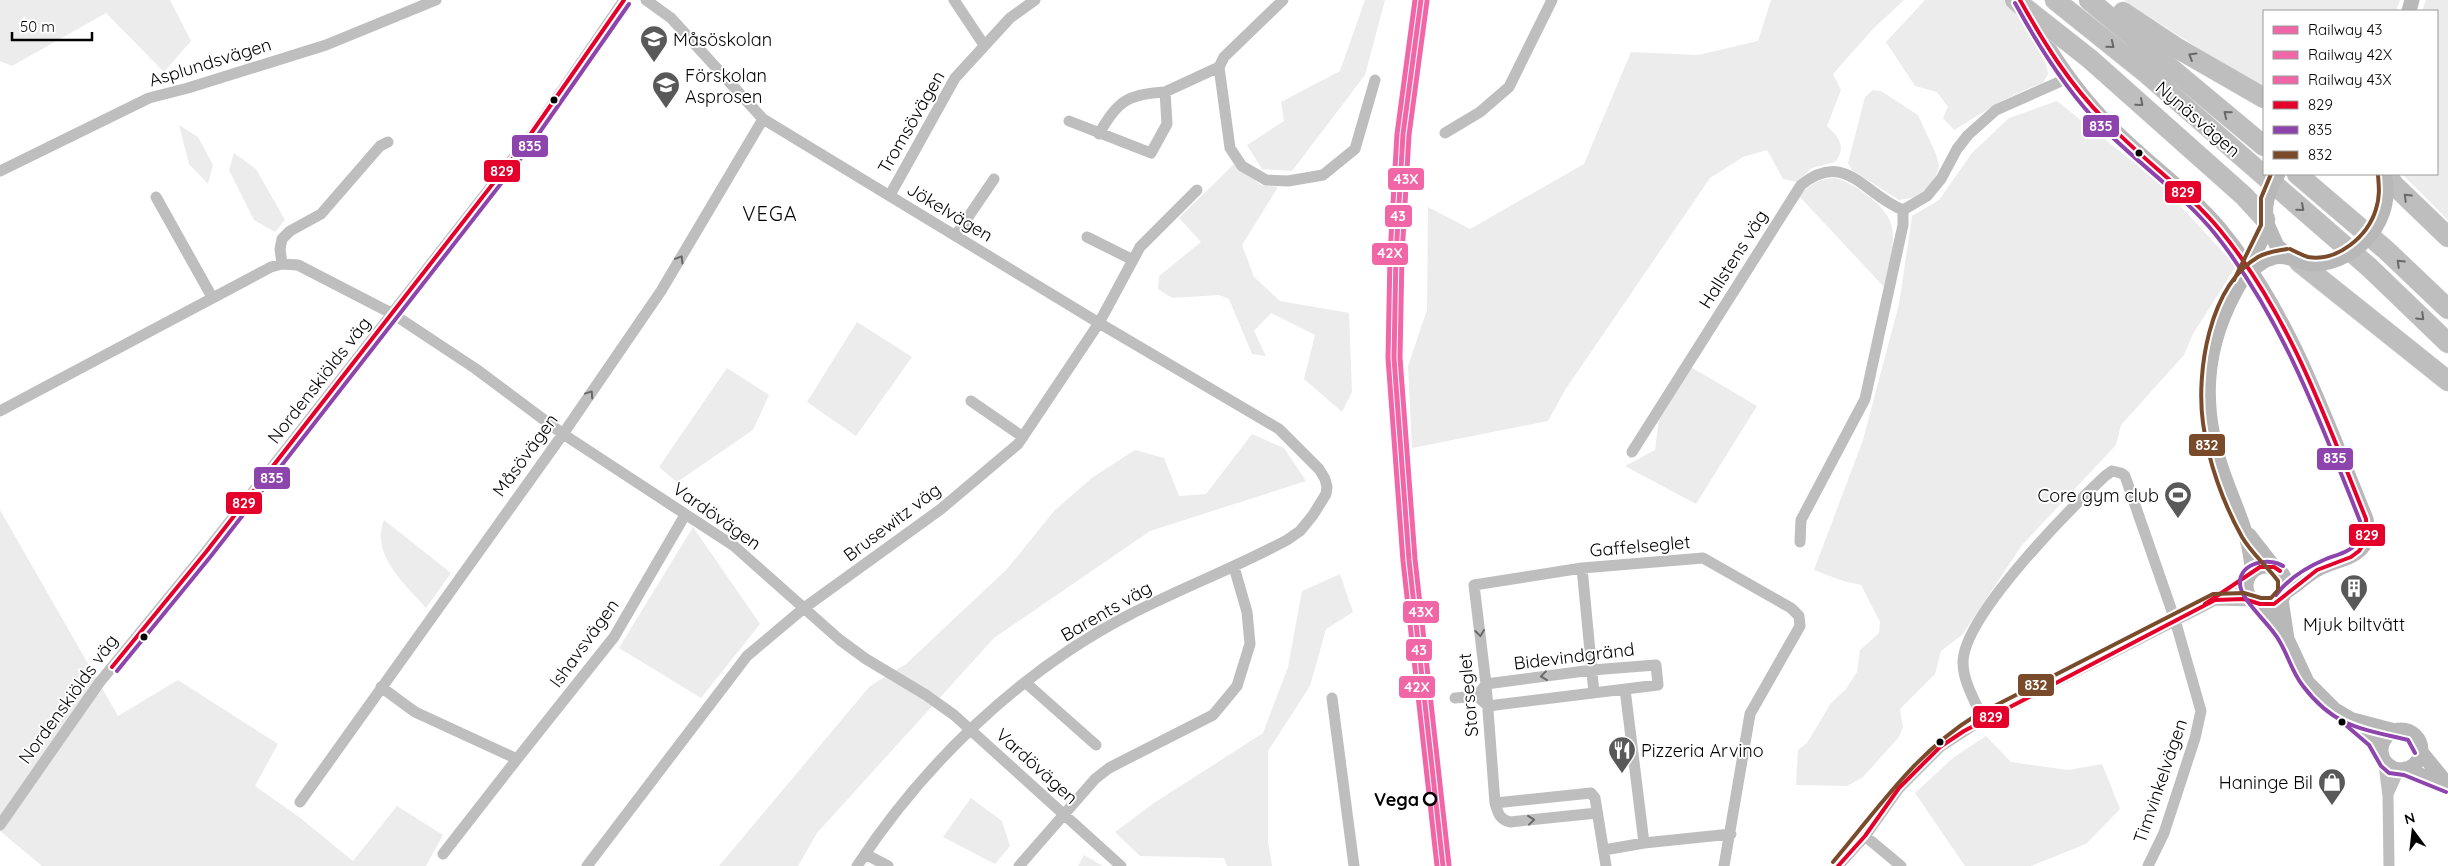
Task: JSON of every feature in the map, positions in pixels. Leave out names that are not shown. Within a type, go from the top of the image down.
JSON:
[{"type":"highway","points":[[2015,0],[2090,59],[2244,196],[2266,223]]},
{"type":"highway","name":"Nynäsvägen","points":[[2055,0],[2146,73],[2263,175]]},
{"type":"highway","name":"Nynäsvägen","points":[[2089,0],[2263,145]]},
{"type":"highway","points":[[2104,0],[2178,48],[2263,97]]},
{"type":"highway","name":"Nynäsvägen","points":[[2263,175],[2370,268],[2448,343]]},
{"type":"highway","points":[[2298,175],[2386,250],[2448,309]]},
{"type":"highway","points":[[2386,175],[2448,237]]},
{"type":"highway","points":[[2294,259],[2448,380]]},
{"type":"street","name":"Asplundsvägen","points":[[0,171],[149,98],[188,88],[326,45],[436,0]]},
{"type":"street","name":"Nordenskiölds väg","points":[[0,825],[99,684],[180,585],[533,133],[624,0]]},
{"type":"street","name":"Jökelvägen","points":[[646,0],[672,18],[763,119],[1099,323],[1263,419]]},
{"type":"street","points":[[954,0],[984,45]]},
{"type":"street","name":"Tromsövägen","points":[[890,195],[955,78],[1010,18],[1033,0]]},
{"type":"street","points":[[1283,0],[1224,57],[1219,67],[1230,148],[1242,166],[1266,180],[1288,181],[1324,174],[1355,149],[1375,80]]},
{"type":"street","points":[[1445,133],[1480,112],[1508,86],[1552,0]]},
{"type":"street","points":[[2020,0],[2068,78],[2105,121],[2219,229],[2263,289],[2287,330],[2366,519],[2367,539],[2359,551],[2351,557],[2317,570],[2274,604],[2215,600]]},
{"type":"street","points":[[1099,134],[1112,110],[1138,93],[1165,92],[1219,67]]},
{"type":"street","points":[[1800,542],[1800,520],[1838,451],[1868,388],[1904,225],[1903,210],[1927,196],[1941,179],[1963,142],[1980,122],[1996,110],[2068,78]]},
{"type":"street","points":[[1069,121],[1152,153],[1167,124],[1165,92]]},
{"type":"street","name":"Måsövägen","points":[[300,802],[562,434],[661,291],[763,119]]},
{"type":"street","points":[[0,411],[212,297],[271,267],[282,264],[280,249],[282,239],[290,231],[321,214],[380,146],[388,142]]},
{"type":"street","name":"Hallstens väg","points":[[1632,452],[1801,185],[1813,176],[1827,170],[1838,171],[1849,174],[1894,206],[1903,210]]},
{"type":"street","points":[[2278,175],[2267,196],[2266,223],[2243,278],[2232,296],[2214,342],[2207,401],[2213,441],[2246,532],[2250,574],[2247,590],[2288,638]]},
{"type":"street","points":[[2243,278],[2267,260],[2294,259],[2317,264],[2329,262],[2361,246],[2374,230],[2383,212],[2387,191],[2385,175]]},
{"type":"street","points":[[956,235],[994,179]]},
{"type":"street","name":"Brusewitz väg","points":[[587,866],[747,656],[804,608],[941,509],[1018,444],[1099,323],[1140,248],[1197,190]]},
{"type":"street","points":[[156,197],[212,297]]},
{"type":"street","points":[[2266,223],[2276,246],[2294,259]]},
{"type":"street","points":[[1087,237],[1133,260]]},
{"type":"street","name":"Vardövägen","points":[[282,264],[298,265],[393,314],[476,369],[562,434],[734,546],[840,640],[866,659],[926,695],[971,729],[1121,866]]},
{"type":"street","points":[[971,401],[1023,437]]},
{"type":"street","name":"Barents väg","points":[[857,866],[907,799],[971,729],[1026,683],[1078,644],[1125,617],[1234,567],[1287,540],[1300,531],[1326,494],[1325,479],[1319,469],[1280,429],[1263,419]]},
{"type":"street","name":"Timvinkelvägen","points":[[1983,719],[1964,673],[1963,660],[1972,635],[1996,597],[2025,559],[2112,471],[2121,472],[2125,476],[2175,620],[2201,711],[2195,738],[2164,833],[2148,866]]},
{"type":"street","name":"Ishavsvägen","points":[[443,854],[614,637],[685,515]]},
{"type":"street","points":[[2246,532],[2285,580],[2282,596],[2288,638],[2307,682],[2335,710],[2352,720],[2395,731],[2406,731],[2412,734],[2420,745],[2421,752],[2417,762],[2402,769],[2388,796]]},
{"type":"street","name":"Gaffelseglet","points":[[1474,585],[1582,568],[1703,558],[1791,608],[1799,616],[1800,626],[1750,714],[1731,834],[1724,866]]},
{"type":"street","points":[[1019,866],[1063,813],[1095,779],[1109,768],[1213,715],[1237,686],[1250,644],[1247,612],[1234,567]]},
{"type":"street","points":[[1838,866],[1865,836],[1899,788],[1920,766],[1940,747],[1983,719],[2215,600],[2260,567],[2317,570]]},
{"type":"street","points":[[1582,568],[1594,693]]},
{"type":"street","name":"Storseglet","points":[[1474,585],[1486,684],[1495,803]]},
{"type":"street","name":"Bidevindgränd","points":[[1486,684],[1592,670],[1656,665],[1658,685],[1488,706]]},
{"type":"street","points":[[1026,683],[1096,745]]},
{"type":"street","points":[[1477,696],[1486,684]]},
{"type":"street","points":[[381,687],[415,712],[517,759]]},
{"type":"street","points":[[1625,689],[1644,843]]},
{"type":"street","points":[[1455,698],[1477,696],[1488,706]]},
{"type":"street","points":[[1332,698],[1354,866]]},
{"type":"street","points":[[2352,720],[2392,768],[2402,769],[2448,786]]},
{"type":"street","points":[[2389,866],[2388,796],[2382,754],[2384,739],[2395,731]]},
{"type":"street","points":[[2421,752],[2448,786]]},
{"type":"street","points":[[1597,813],[1510,822],[1503,821],[1498,816],[1495,803],[1591,793],[1595,798],[1606,866]]},
{"type":"street","points":[[1604,850],[1644,843],[1731,834]]},
{"type":"street","points":[[1865,836],[1901,866]]},
{"type":"street","points":[[865,854],[888,866]]},
{"type":"shaded area","points":[[0,0],[170,0],[191,41],[164,72],[106,13],[12,66],[0,61]]},
{"type":"shaded area","points":[[1365,0],[1385,0],[1365,75],[1292,171],[1262,169],[1247,145],[1284,121],[1281,102],[1340,71]]},
{"type":"shaded area","points":[[1771,0],[1904,0],[1872,30],[1833,74],[1841,90],[1827,126],[1835,134],[1841,147],[1839,157],[1835,162],[1812,168],[1797,182],[1783,179],[1767,150],[1743,157],[1710,178],[1565,390],[1548,421],[1412,448],[1408,366],[1427,310],[1428,207],[1470,229],[1584,164],[1631,52],[1698,55],[1758,41]]},
{"type":"shaded area","points":[[1925,0],[2006,0],[2018,10],[2046,64],[2048,74],[2043,83],[2008,98],[1954,130],[1943,118],[1948,107],[1937,92],[1915,86],[1886,42]]},
{"type":"shaded area","points":[[2124,0],[2400,0],[2396,10],[2263,10],[2263,87],[2221,63]]},
{"type":"shaded area","points":[[2426,0],[2448,0],[2448,220],[2403,175],[2438,175],[2438,10],[2422,10]]},
{"type":"shaded area","points":[[1873,90],[1881,91],[1918,115],[1936,154],[1939,166],[1935,179],[1918,197],[1899,200],[1852,170],[1848,163],[1865,97]]},
{"type":"shaded area","points":[[2057,101],[2157,181],[2236,266],[2193,334],[2184,355],[2121,425],[2116,445],[2022,545],[1963,634],[1941,651],[1935,674],[1900,709],[1903,727],[1899,737],[1863,777],[1847,786],[1796,785],[1798,750],[1807,743],[1831,703],[1846,689],[1857,672],[1860,650],[1879,633],[1880,622],[1861,585],[1843,581],[1814,570],[1863,440],[1899,304],[1912,216],[1939,200],[1972,153],[2009,118]]},
{"type":"shaded area","points":[[179,125],[198,137],[213,165],[208,184],[189,164]]},
{"type":"shaded area","points":[[234,153],[256,169],[285,220],[275,232],[254,220],[229,170]]},
{"type":"shaded area","points":[[1234,164],[1261,185],[1278,187],[1242,245],[1254,277],[1280,301],[1349,313],[1352,392],[1342,412],[1304,379],[1315,335],[1271,313],[1254,331],[1266,356],[1252,354],[1229,299],[1219,295],[1172,298],[1158,289],[1159,276],[1201,242],[1179,218]]},
{"type":"shaded area","points":[[1835,178],[1849,183],[1861,191],[1881,207],[1888,217],[1892,227],[1893,238],[1884,287],[1799,196],[1815,183]]},
{"type":"shaded area","points":[[857,322],[912,357],[856,436],[807,402]]},
{"type":"shaded area","points":[[1691,367],[1757,406],[1696,504],[1625,466],[1655,450],[1659,419]]},
{"type":"shaded area","points":[[727,368],[769,395],[753,430],[677,482],[659,467]]},
{"type":"shaded area","points":[[1252,434],[1284,448],[1306,481],[1150,531],[994,638],[817,833],[798,866],[719,866],[870,686],[906,664],[1007,569],[1054,511],[1093,477],[1135,450],[1164,458],[1179,496],[1206,494]]},
{"type":"shaded area","points":[[0,510],[118,716],[178,680],[278,744],[255,786],[299,817],[353,861],[397,806],[443,835],[426,866],[42,866],[0,831]]},
{"type":"shaded area","points":[[384,520],[451,573],[426,608],[400,579],[386,556],[382,545],[381,533]]},
{"type":"shaded area","points":[[693,527],[760,624],[701,698],[619,648]]},
{"type":"shaded area","points":[[1340,574],[1353,612],[1326,629],[1310,686],[1268,751],[1268,841],[1272,866],[1227,866],[1224,858],[1140,856],[1115,832],[1154,803],[1263,733],[1288,667],[1302,591]]},
{"type":"shaded area","points":[[1986,736],[2011,762],[2068,770],[2102,764],[2120,809],[2086,844],[2031,866],[1965,866],[1915,793],[1954,757]]},
{"type":"shaded area","points":[[971,798],[1002,821],[1010,846],[995,864],[943,837]]},
{"type":"shaded area","points":[[1084,855],[1103,866],[1078,866]]},
{"type":"rail line","name":"42X","points":[[1415,0],[1397,134],[1390,255],[1388,358],[1403,561],[1437,866]]},
{"type":"rail line","name":"43","points":[[1421,0],[1403,134],[1396,255],[1394,358],[1409,560],[1443,866]]},
{"type":"rail line","name":"43X","points":[[1427,1],[1409,135],[1402,255],[1400,358],[1415,559],[1449,865]]},
{"type":"transit line","name":"829","points":[[112,667],[206,552],[523,145],[624,0]]},
{"type":"transit line","name":"829","points":[[1838,866],[1865,836],[1899,788],[1940,747],[1964,731],[2215,600],[2244,599],[2260,604],[2274,604],[2317,570],[2351,557],[2359,551],[2367,539],[2366,519],[2304,368],[2286,332],[2244,262],[2207,215],[2133,148],[2080,93],[2058,63],[2020,0]]},
{"type":"transit line","name":"835","points":[[2015,3],[2054,68],[2088,112],[2115,140],[2189,206],[2216,235],[2261,301],[2315,409],[2360,521],[2359,541],[2351,549],[2305,570],[2286,584],[2276,595]]},
{"type":"transit line","name":"835","points":[[117,671],[211,556],[528,149],[629,4]]},
{"type":"transit line","name":"832","points":[[2234,280],[2261,225],[2261,198],[2271,175]]},
{"type":"transit line","name":"832","points":[[2290,249],[2308,257],[2319,257],[2341,251],[2350,245],[2366,229],[2372,219],[2379,196],[2378,175]]},
{"type":"transit line","name":"832","points":[[1833,862],[1916,764],[1934,747],[1975,716],[2213,594],[2244,593],[2261,598],[2271,598],[2278,590],[2278,581],[2242,537],[2217,482],[2205,437],[2201,402],[2204,356],[2217,309],[2228,288],[2241,270],[2258,257],[2287,249]]},
{"type":"transit line","name":"835","points":[[2283,566],[2271,562],[2256,563],[2244,571],[2240,584],[2241,590],[2248,602],[2278,639],[2303,686],[2315,700],[2338,718],[2363,729],[2408,740],[2415,753]]},
{"type":"transit line","name":"829","points":[[2205,604],[2260,567],[2274,567],[2280,571]]},
{"type":"transit line","name":"835","points":[[2341,721],[2369,745],[2381,766],[2389,773],[2404,775],[2446,792]]},
{"type":"place","name":"Måsöskolan","points":[[654,63]]},
{"type":"place","name":"Förskolan Asprosen","points":[[666,109]]},
{"type":"place","name":"Core gym club","points":[[2178,519]]},
{"type":"place","name":"Mjuk biltvätt","points":[[2354,612]]},
{"type":"place","name":"Pizzeria Arvino","points":[[1622,774]]},
{"type":"place","name":"Vega","points":[[1430,799]]},
{"type":"place","name":"Haninge Bil","points":[[2332,806]]},
{"type":"district","name":"VEGA","points":[[770,213]]}]
